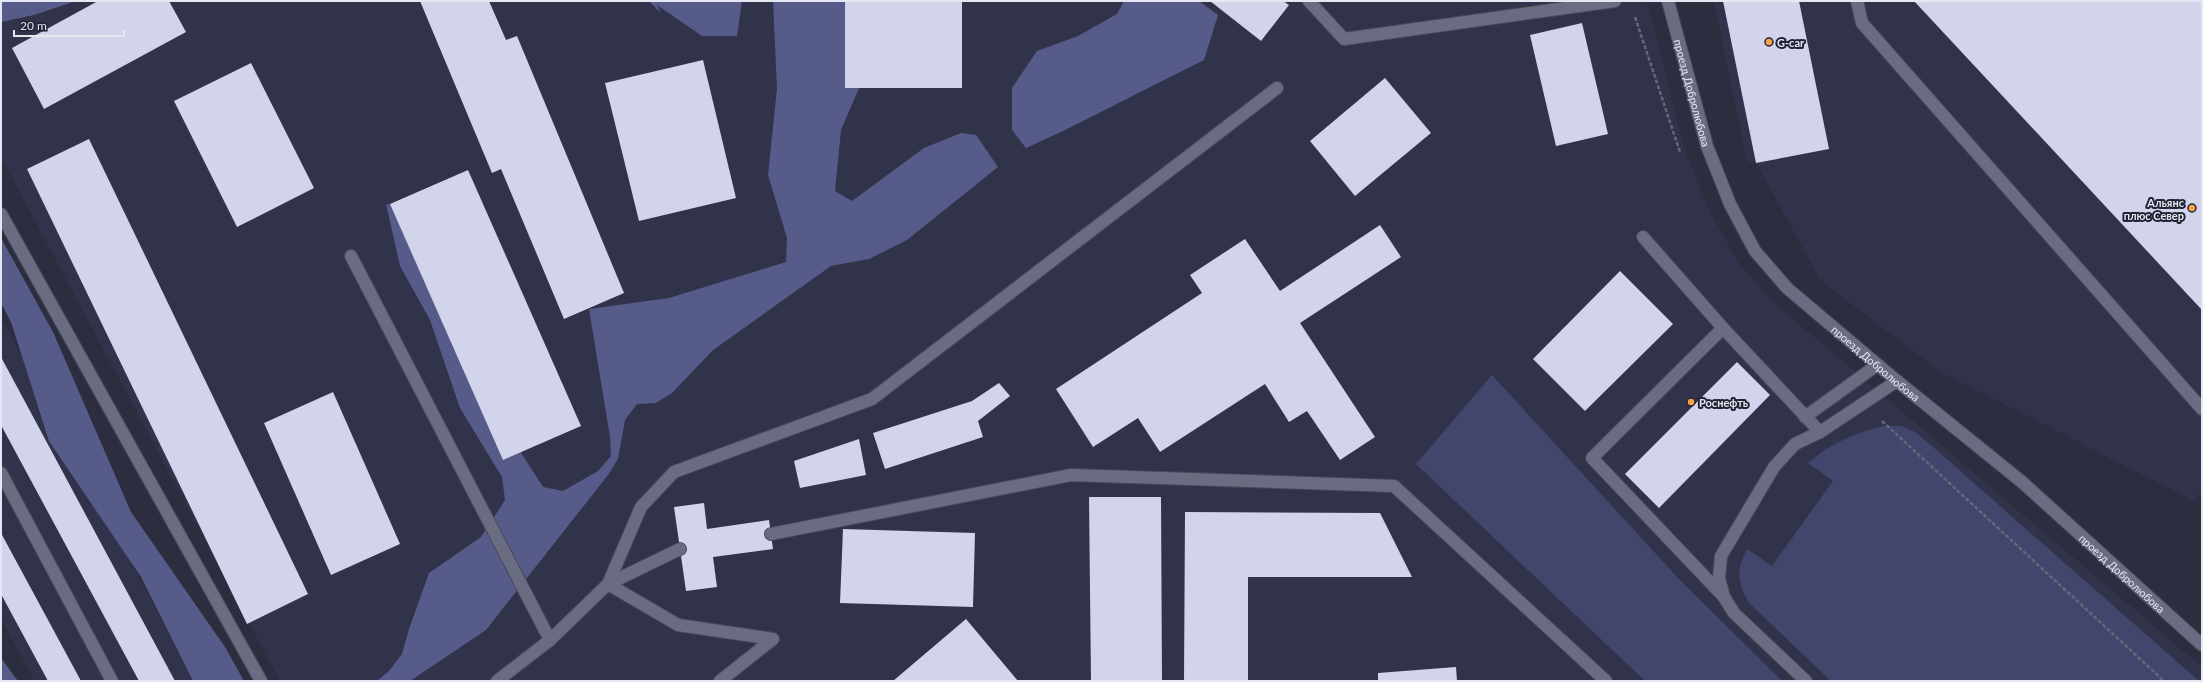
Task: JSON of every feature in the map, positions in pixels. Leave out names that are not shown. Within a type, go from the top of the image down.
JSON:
[{"type":"street","points":[[1309,1],[1344,39],[1615,1]]},
{"type":"street","name":"проезд Добролюбова","points":[[1668,1],[1707,146],[1730,204],[1755,251],[1787,288],[1897,382],[2022,482],[2202,645]]},
{"type":"street","points":[[1857,1],[1862,23],[2202,409]]},
{"type":"street","points":[[608,584],[641,507],[674,472],[872,399],[1277,88]]},
{"type":"street","points":[[1,214],[260,681]]},
{"type":"street","points":[[1643,237],[1723,328],[1820,432]]},
{"type":"street","points":[[351,256],[550,640]]},
{"type":"street","points":[[1723,328],[1592,458],[1724,597],[1734,613],[1806,681]]},
{"type":"street","points":[[1805,417],[1877,365]]},
{"type":"street","points":[[1724,597],[1719,578],[1720,556],[1774,466],[1795,444],[1820,432],[1897,382]]},
{"type":"street","points":[[1,473],[112,681]]},
{"type":"street","points":[[771,534],[1071,475],[1394,486],[1606,681]]},
{"type":"street","points":[[497,681],[550,640],[608,584],[680,549]]},
{"type":"street","points":[[608,584],[678,624],[774,640],[720,681]]},
{"type":"path","points":[[1864,404],[2164,681]]},
{"type":"shaded area","points":[[1,1],[1647,1],[1685,151],[1710,212],[1738,262],[1771,300],[2202,667],[2202,681],[280,681],[1,157]]},
{"type":"shaded area","points":[[1,1],[76,1],[34,15],[1,22]]},
{"type":"shaded area","points":[[649,1],[742,1],[737,36],[702,36],[657,5],[661,13]]},
{"type":"shaded area","points":[[773,1],[853,1],[865,74],[841,130],[835,191],[852,201],[924,148],[961,133],[976,135],[998,167],[907,240],[869,259],[831,266],[713,350],[672,393],[656,403],[637,404],[625,420],[618,459],[608,475],[486,630],[410,681],[377,681],[389,671],[402,654],[409,629],[429,573],[481,537],[505,500],[502,477],[460,408],[430,320],[400,266],[386,204],[405,207],[509,434],[543,487],[563,491],[598,471],[611,456],[610,437],[589,309],[669,298],[786,262],[787,238],[768,175],[777,89]]},
{"type":"shaded area","points":[[1124,1],[1199,1],[1218,15],[1204,60],[1026,148],[1012,130],[1012,88],[1037,51],[1078,36],[1117,14]]},
{"type":"shaded area","points":[[1714,1],[2202,1],[2202,490],[2194,501],[1941,372],[1821,281],[1756,163],[1747,162]]},
{"type":"shaded area","points":[[1,238],[53,332],[131,512],[225,647],[244,681],[193,681],[141,577],[49,441],[11,322],[1,303]]},
{"type":"shaded area","points":[[1,318],[194,681],[35,681],[1,619]]},
{"type":"shaded area","points":[[1492,375],[1678,578],[1782,681],[1645,681],[1416,464]]},
{"type":"shaded area","points":[[1883,426],[1901,426],[1917,433],[2199,681],[1831,681],[1749,603],[1740,582],[1739,576],[1741,563],[1747,549],[1772,566],[1833,481],[1808,463],[1825,450],[1843,440],[1862,432]]},
{"type":"shaded area","points":[[1,658],[18,681],[1,681]]},
{"type":"building","points":[[98,1],[169,1],[186,32],[44,109],[12,48]]},
{"type":"building","points":[[420,1],[489,1],[506,40],[517,36],[624,293],[564,319],[501,169],[492,173]]},
{"type":"building","points":[[845,1],[962,1],[962,88],[845,88]]},
{"type":"building","points":[[1210,1],[1283,1],[1289,5],[1261,41]]},
{"type":"building","points":[[1723,1],[1799,1],[1829,149],[1756,163]]},
{"type":"building","points":[[1914,1],[2202,1],[2202,310]]},
{"type":"building","points":[[1582,23],[1608,134],[1556,146],[1530,35]]},
{"type":"building","points":[[703,60],[736,198],[639,221],[605,83]]},
{"type":"building","points":[[251,63],[314,188],[237,227],[174,101]]},
{"type":"building","points":[[1385,78],[1431,133],[1355,196],[1310,141]]},
{"type":"building","points":[[89,139],[308,594],[247,624],[27,169]]},
{"type":"building","points":[[468,170],[581,426],[503,460],[390,204]]},
{"type":"building","points":[[1380,225],[1401,257],[1300,323],[1375,437],[1340,460],[1307,411],[1289,422],[1265,384],[1160,452],[1138,418],[1093,447],[1056,389],[1202,293],[1190,275],[1245,239],[1280,291]]},
{"type":"building","points":[[1620,271],[1673,324],[1585,411],[1533,359]]},
{"type":"building","points":[[1,357],[175,681],[139,681],[1,425]]},
{"type":"building","points":[[1737,362],[1770,395],[1659,508],[1625,474]]},
{"type":"building","points":[[999,383],[1010,396],[978,421],[983,437],[885,469],[873,433],[972,401]]},
{"type":"building","points":[[333,392],[400,544],[331,575],[264,423]]},
{"type":"building","points":[[859,439],[866,475],[800,488],[794,461]]},
{"type":"building","points":[[1089,497],[1161,497],[1162,681],[1091,681]]},
{"type":"building","points":[[704,503],[707,529],[769,520],[773,549],[713,557],[717,587],[686,591],[674,507]]},
{"type":"building","points":[[1185,512],[1380,513],[1412,577],[1248,577],[1248,681],[1184,681]]},
{"type":"building","points":[[843,529],[975,533],[973,607],[840,603]]},
{"type":"building","points":[[1,533],[81,681],[48,681],[1,594]]},
{"type":"building","points":[[966,619],[1018,681],[893,681]]},
{"type":"building","points":[[1456,667],[1457,681],[1378,681],[1378,673]]},
{"type":"place","name":"G-car","points":[[1769,42]]},
{"type":"place","name":"Альянс плюс Север","points":[[2192,208]]},
{"type":"place","name":"Роснефть","points":[[1691,402]]}]
